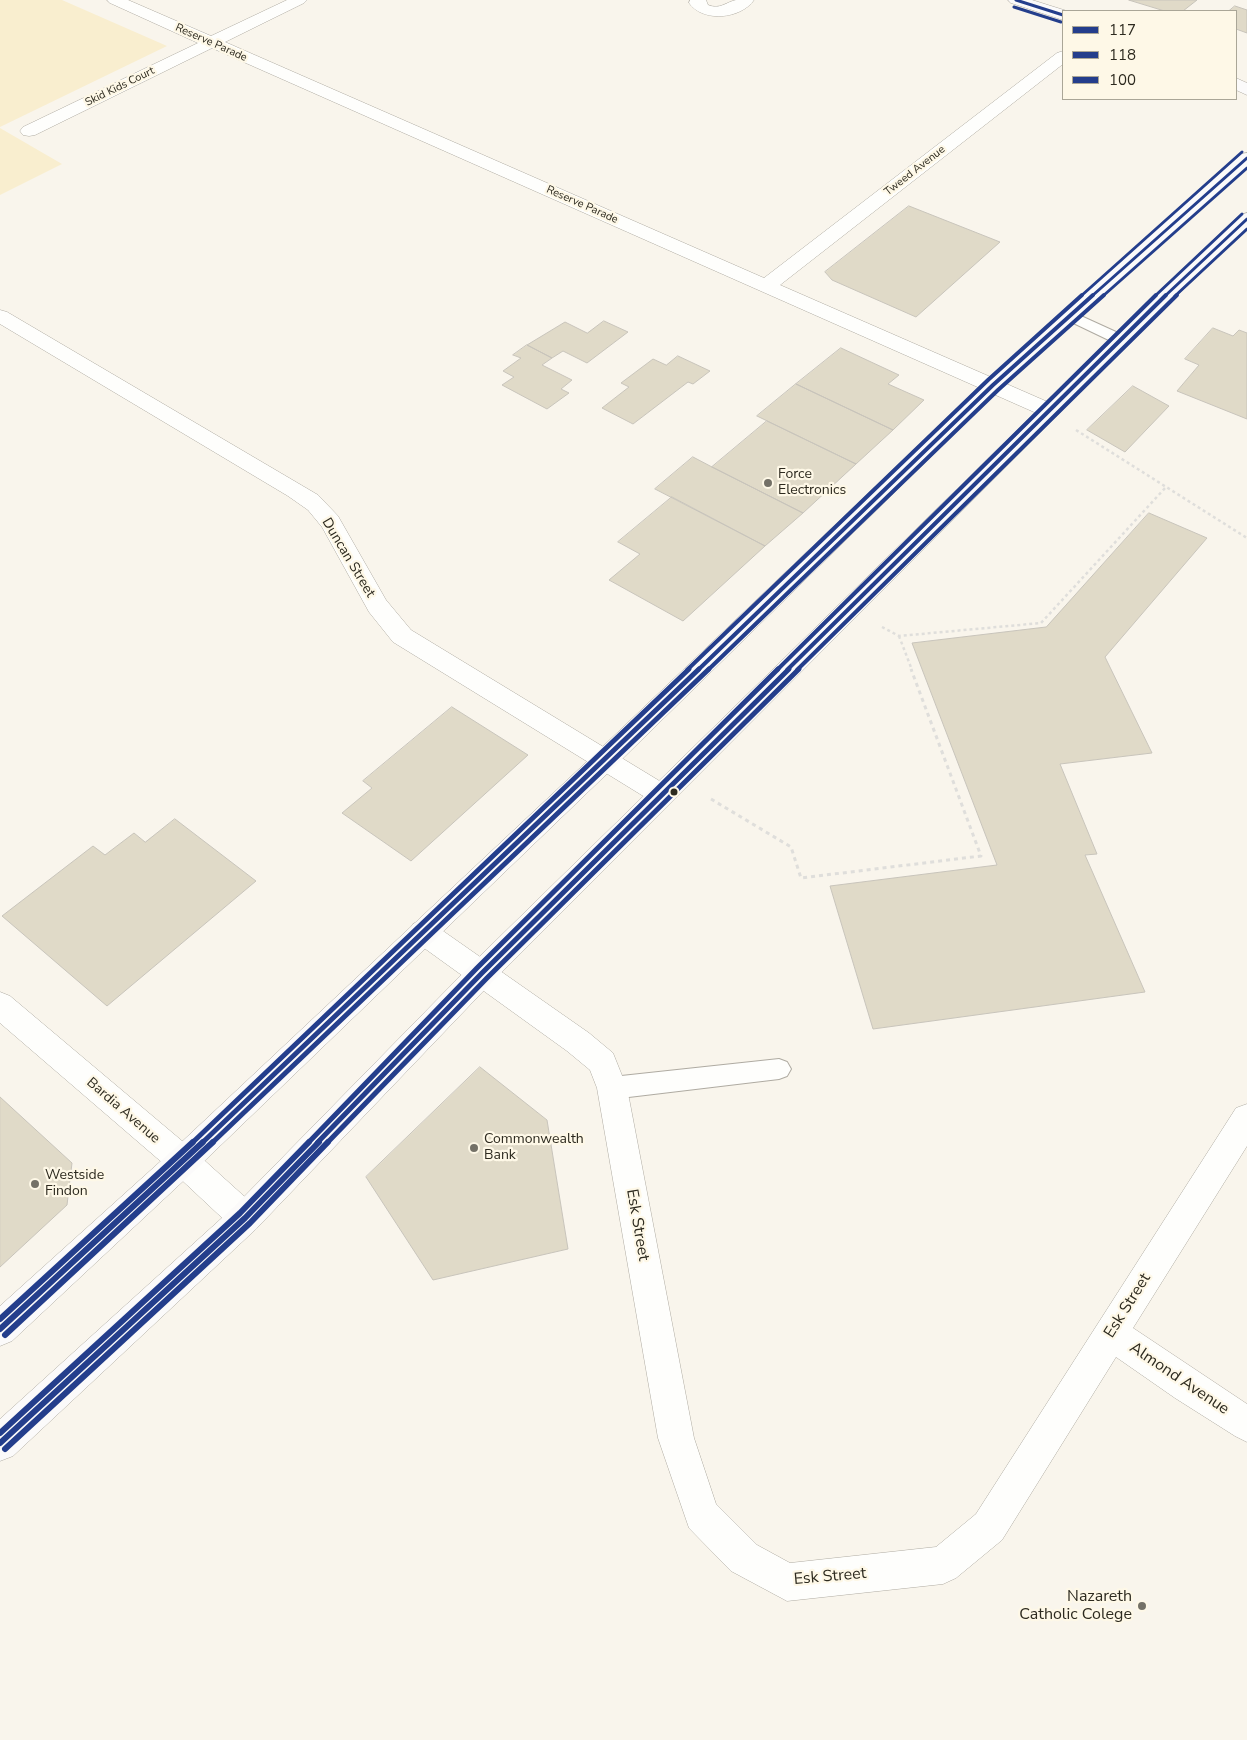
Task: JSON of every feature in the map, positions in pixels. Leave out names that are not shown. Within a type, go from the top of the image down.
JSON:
[{"type":"main road","points":[[1016,0],[1062,15]]},
{"type":"main road","points":[[1240,74],[1247,90]]},
{"type":"main road","points":[[0,1329],[183,1161],[605,760],[993,386],[1247,158]]},
{"type":"main road","points":[[0,1443],[245,1218],[482,973],[1121,340],[1247,219]]},
{"type":"street","name":"Reserve Parade","points":[[115,0],[1050,411]]},
{"type":"street","name":"Skid Kids Court","points":[[29,131],[299,0]]},
{"type":"street","points":[[698,0],[697,3],[703,10],[717,12],[730,10],[746,0]]},
{"type":"street","name":"Tweed Avenue","points":[[766,286],[1062,57]]},
{"type":"street","name":"Duncan Street","points":[[0,316],[296,491],[317,506],[330,523],[386,622],[402,636],[662,795]]},
{"type":"street","name":"Esk Street","points":[[423,932],[578,1042],[602,1062],[612,1088],[676,1438],[702,1515],[744,1558],[787,1582],[943,1565],[989,1527],[1247,1118]]},
{"type":"street","name":"Bardia Avenue","points":[[0,1005],[183,1161],[245,1218]]},
{"type":"street","name":"Almond Avenue","points":[[1111,1333],[1187,1386],[1247,1424]]},
{"type":"lane","points":[[1070,316],[1121,340]]},
{"type":"lane","points":[[612,1088],[779,1069]]},
{"type":"path","points":[[1071,427],[1247,538]]},
{"type":"path","points":[[877,625],[899,636],[1041,623],[1166,487]]},
{"type":"path","points":[[708,797],[791,847],[802,878],[981,856],[899,636]]},
{"type":"shaded area","points":[[0,0],[62,0],[167,46],[0,127]]},
{"type":"shaded area","points":[[0,128],[62,164],[0,195]]},
{"type":"building","points":[[1129,0],[1197,0],[1184,10],[1162,10]]},
{"type":"building","points":[[1235,6],[1247,10],[1247,33],[1237,29],[1237,10],[1230,10]]},
{"type":"building","points":[[909,206],[1000,242],[916,317],[832,280],[825,272]]},
{"type":"building","points":[[604,321],[628,332],[587,363],[563,351],[552,358],[527,345],[565,322],[587,333]]},
{"type":"building","points":[[1213,328],[1233,336],[1239,330],[1247,333],[1247,419],[1177,391],[1199,365],[1185,359]]},
{"type":"building","points":[[527,345],[552,358],[542,365],[572,380],[561,389],[569,393],[547,409],[502,385],[514,377],[503,371],[521,358],[513,355]]},
{"type":"building","points":[[841,348],[899,375],[888,384],[924,400],[893,430],[796,384]]},
{"type":"building","points":[[678,356],[710,371],[693,384],[688,382],[633,424],[602,408],[629,387],[621,383],[653,359],[666,365]]},
{"type":"building","points":[[796,384],[893,430],[856,464],[757,416]]},
{"type":"building","points":[[1133,386],[1169,406],[1125,452],[1087,430]]},
{"type":"building","points":[[767,421],[856,464],[803,513],[712,467]]},
{"type":"building","points":[[693,457],[803,513],[765,546],[655,489]]},
{"type":"building","points":[[672,497],[765,546],[683,621],[609,580],[640,554],[618,542]]},
{"type":"building","points":[[1149,513],[1207,538],[1105,657],[1152,753],[1060,764],[1097,854],[1085,855],[1145,992],[873,1029],[830,886],[997,865],[912,643],[1046,627]]},
{"type":"building","points":[[452,707],[528,755],[411,861],[342,813],[372,788],[363,781]]},
{"type":"building","points":[[175,819],[256,881],[107,1006],[2,916],[93,846],[105,855],[134,833],[145,842]]},
{"type":"building","name":"Commonwealth Bank","points":[[480,1067],[547,1120],[568,1249],[433,1280],[366,1177]]},
{"type":"building","name":"Westside Findon","points":[[0,1097],[72,1163],[67,1205],[0,1267]]},
{"type":"transit line","name":"117","points":[[1016,0],[1062,15]]},
{"type":"transit line","name":"118","points":[[1014,7],[1061,22]]},
{"type":"transit line","name":"100","points":[[0,1319],[178,1156],[600,755],[988,380],[1242,152]]},
{"type":"transit line","name":"117","points":[[0,1329],[183,1161],[605,760],[993,385],[1247,158]]},
{"type":"transit line","name":"118","points":[[5,1335],[188,1166],[610,765],[998,390],[1247,168]]},
{"type":"transit line","name":"100","points":[[0,1433],[240,1213],[477,968],[1154,297],[1242,214]]},
{"type":"transit line","name":"117","points":[[0,1443],[245,1218],[482,973],[1159,302],[1247,219]]},
{"type":"transit line","name":"118","points":[[5,1449],[250,1223],[487,978],[1164,307],[1247,229]]},
{"type":"place","name":"Force Electronics","points":[[768,483]]},
{"type":"place","name":"Commonwealth Bank","points":[[474,1148]]},
{"type":"place","name":"Westside Findon","points":[[35,1184]]},
{"type":"place","name":"Nazareth Catholic Colege","points":[[1142,1606]]}]
